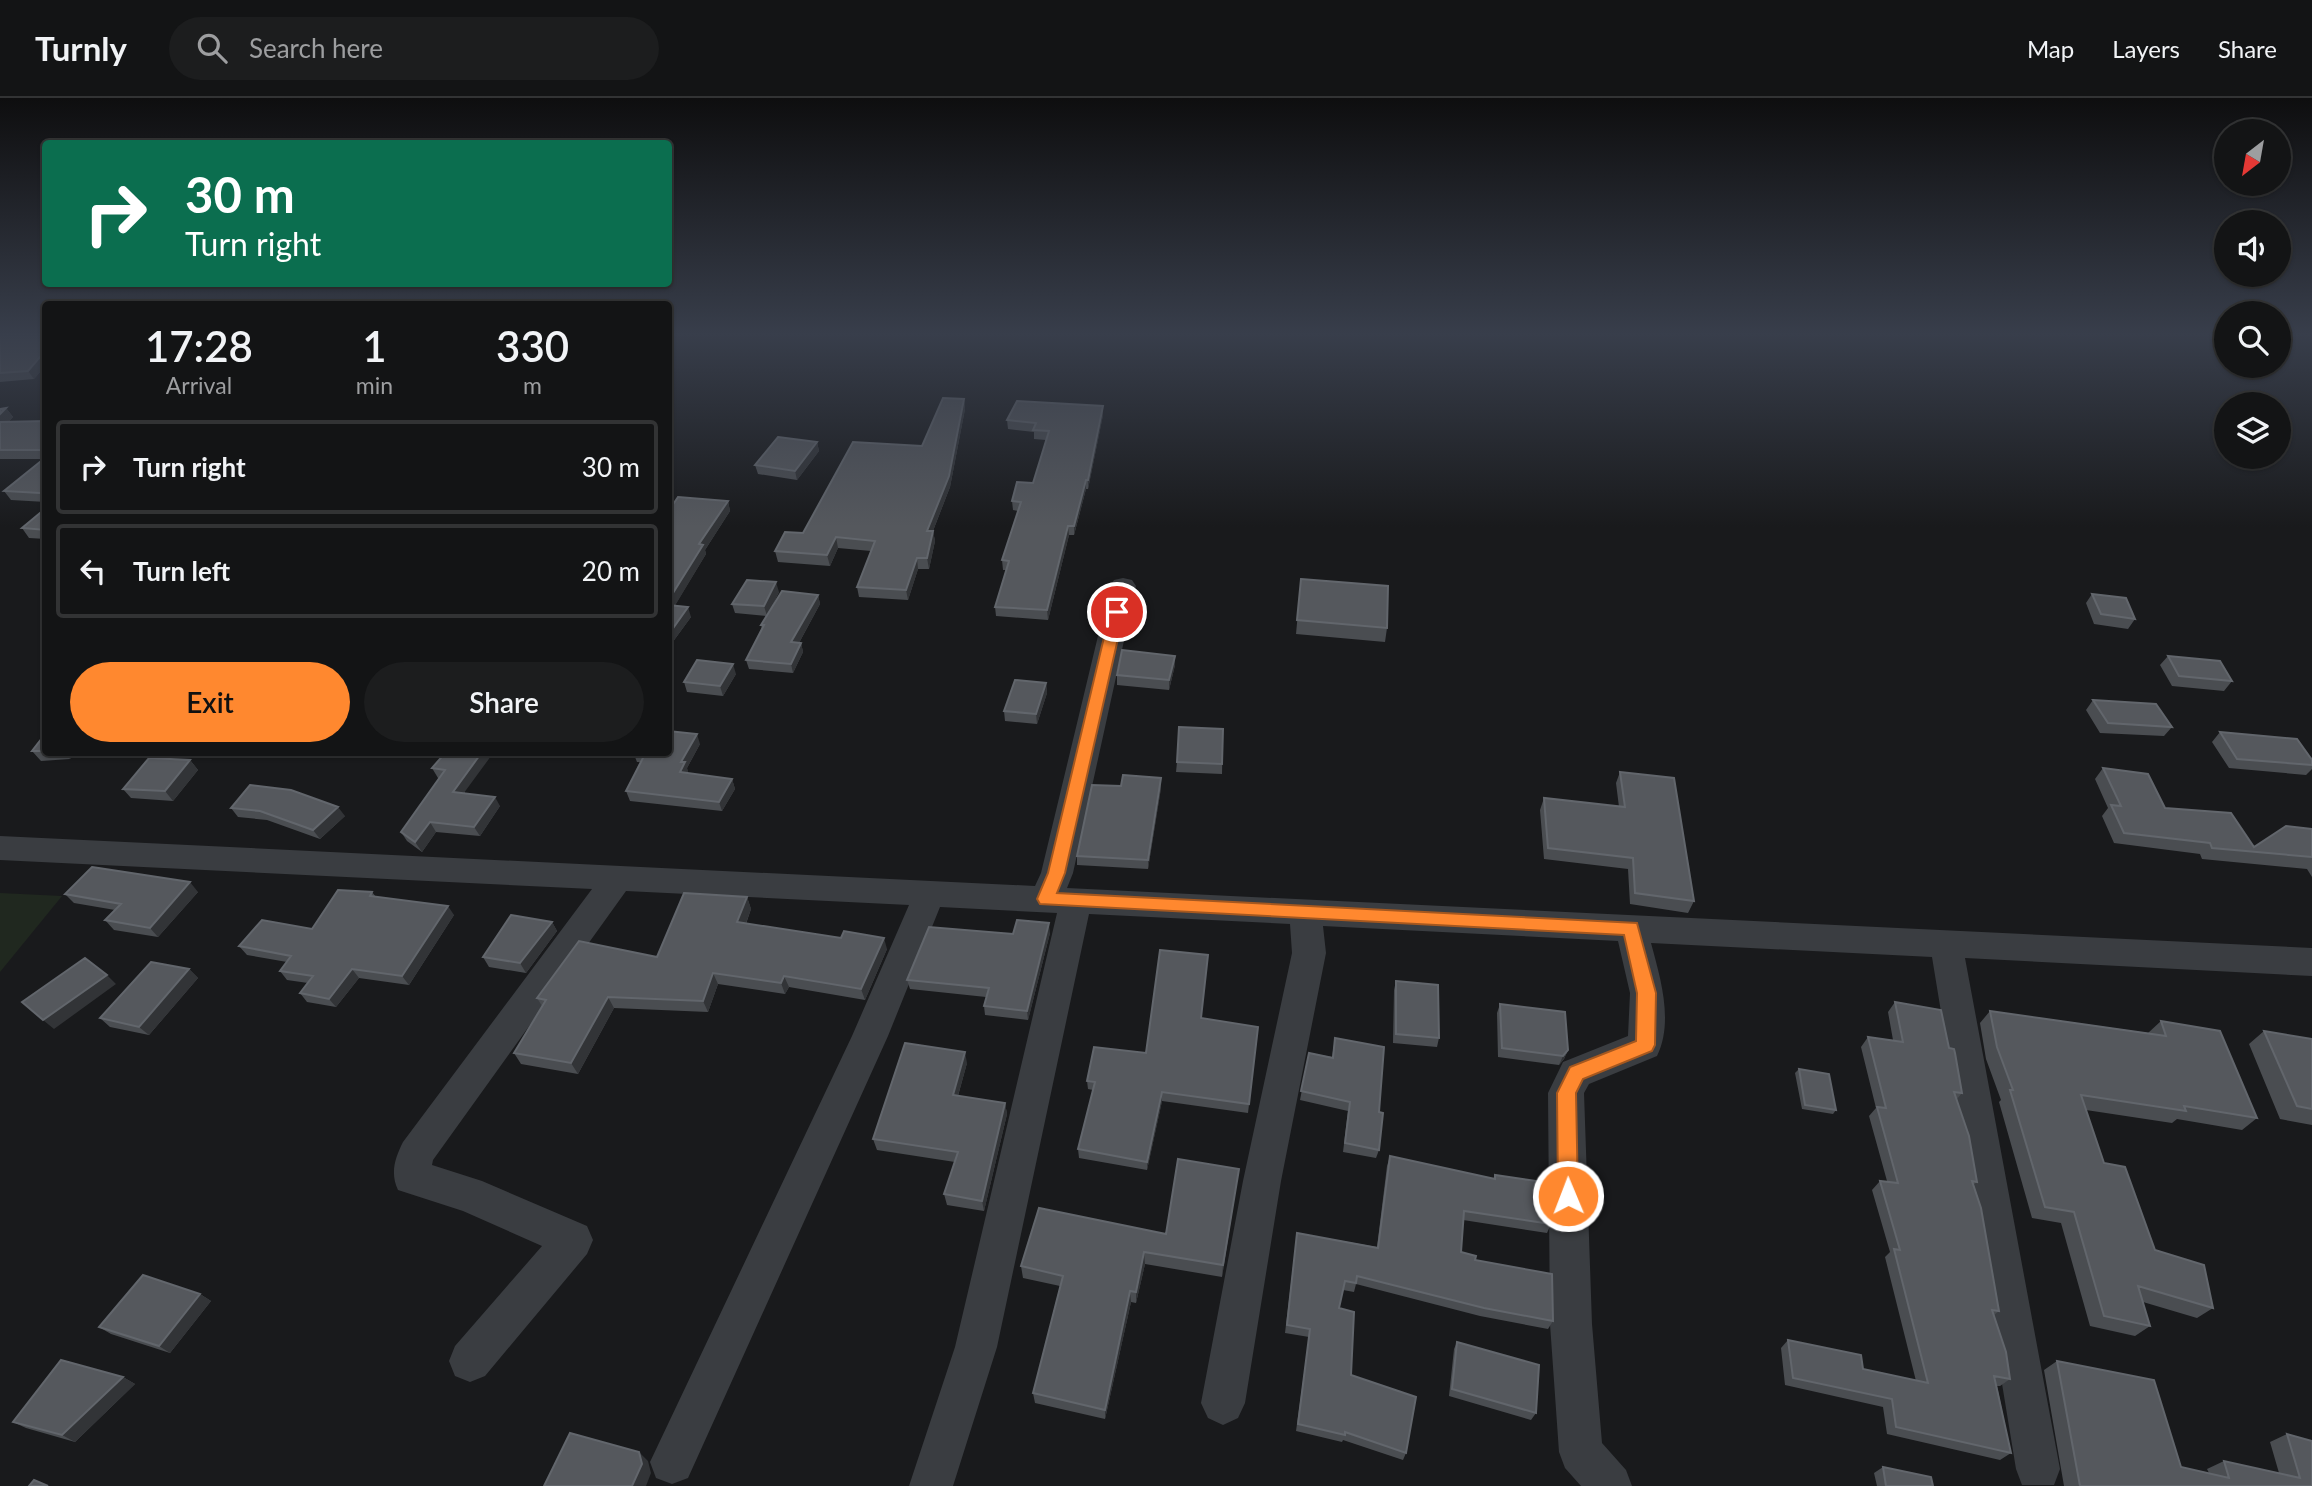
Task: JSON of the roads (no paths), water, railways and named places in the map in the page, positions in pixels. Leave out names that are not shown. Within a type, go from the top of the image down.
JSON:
[{"type":"street","points":[[931,1486],[976,1347],[1061,900],[1057,873],[1123,586]]},
{"type":"street","points":[[0,848],[2312,962]]},
{"type":"street","points":[[470,1361],[573,1240],[468,1195],[411,1177],[416,1154],[618,878]]},
{"type":"street","points":[[672,1462],[870,1036],[930,893]]},
{"type":"street","points":[[1223,1404],[1262,1181],[1309,953],[1305,912]]},
{"type":"street","points":[[1610,1486],[1581,1451],[1571,1324],[1566,1093],[1576,1073],[1646,1045],[1647,993],[1631,928]]},
{"type":"street","points":[[1946,944],[2038,1469]]}]
